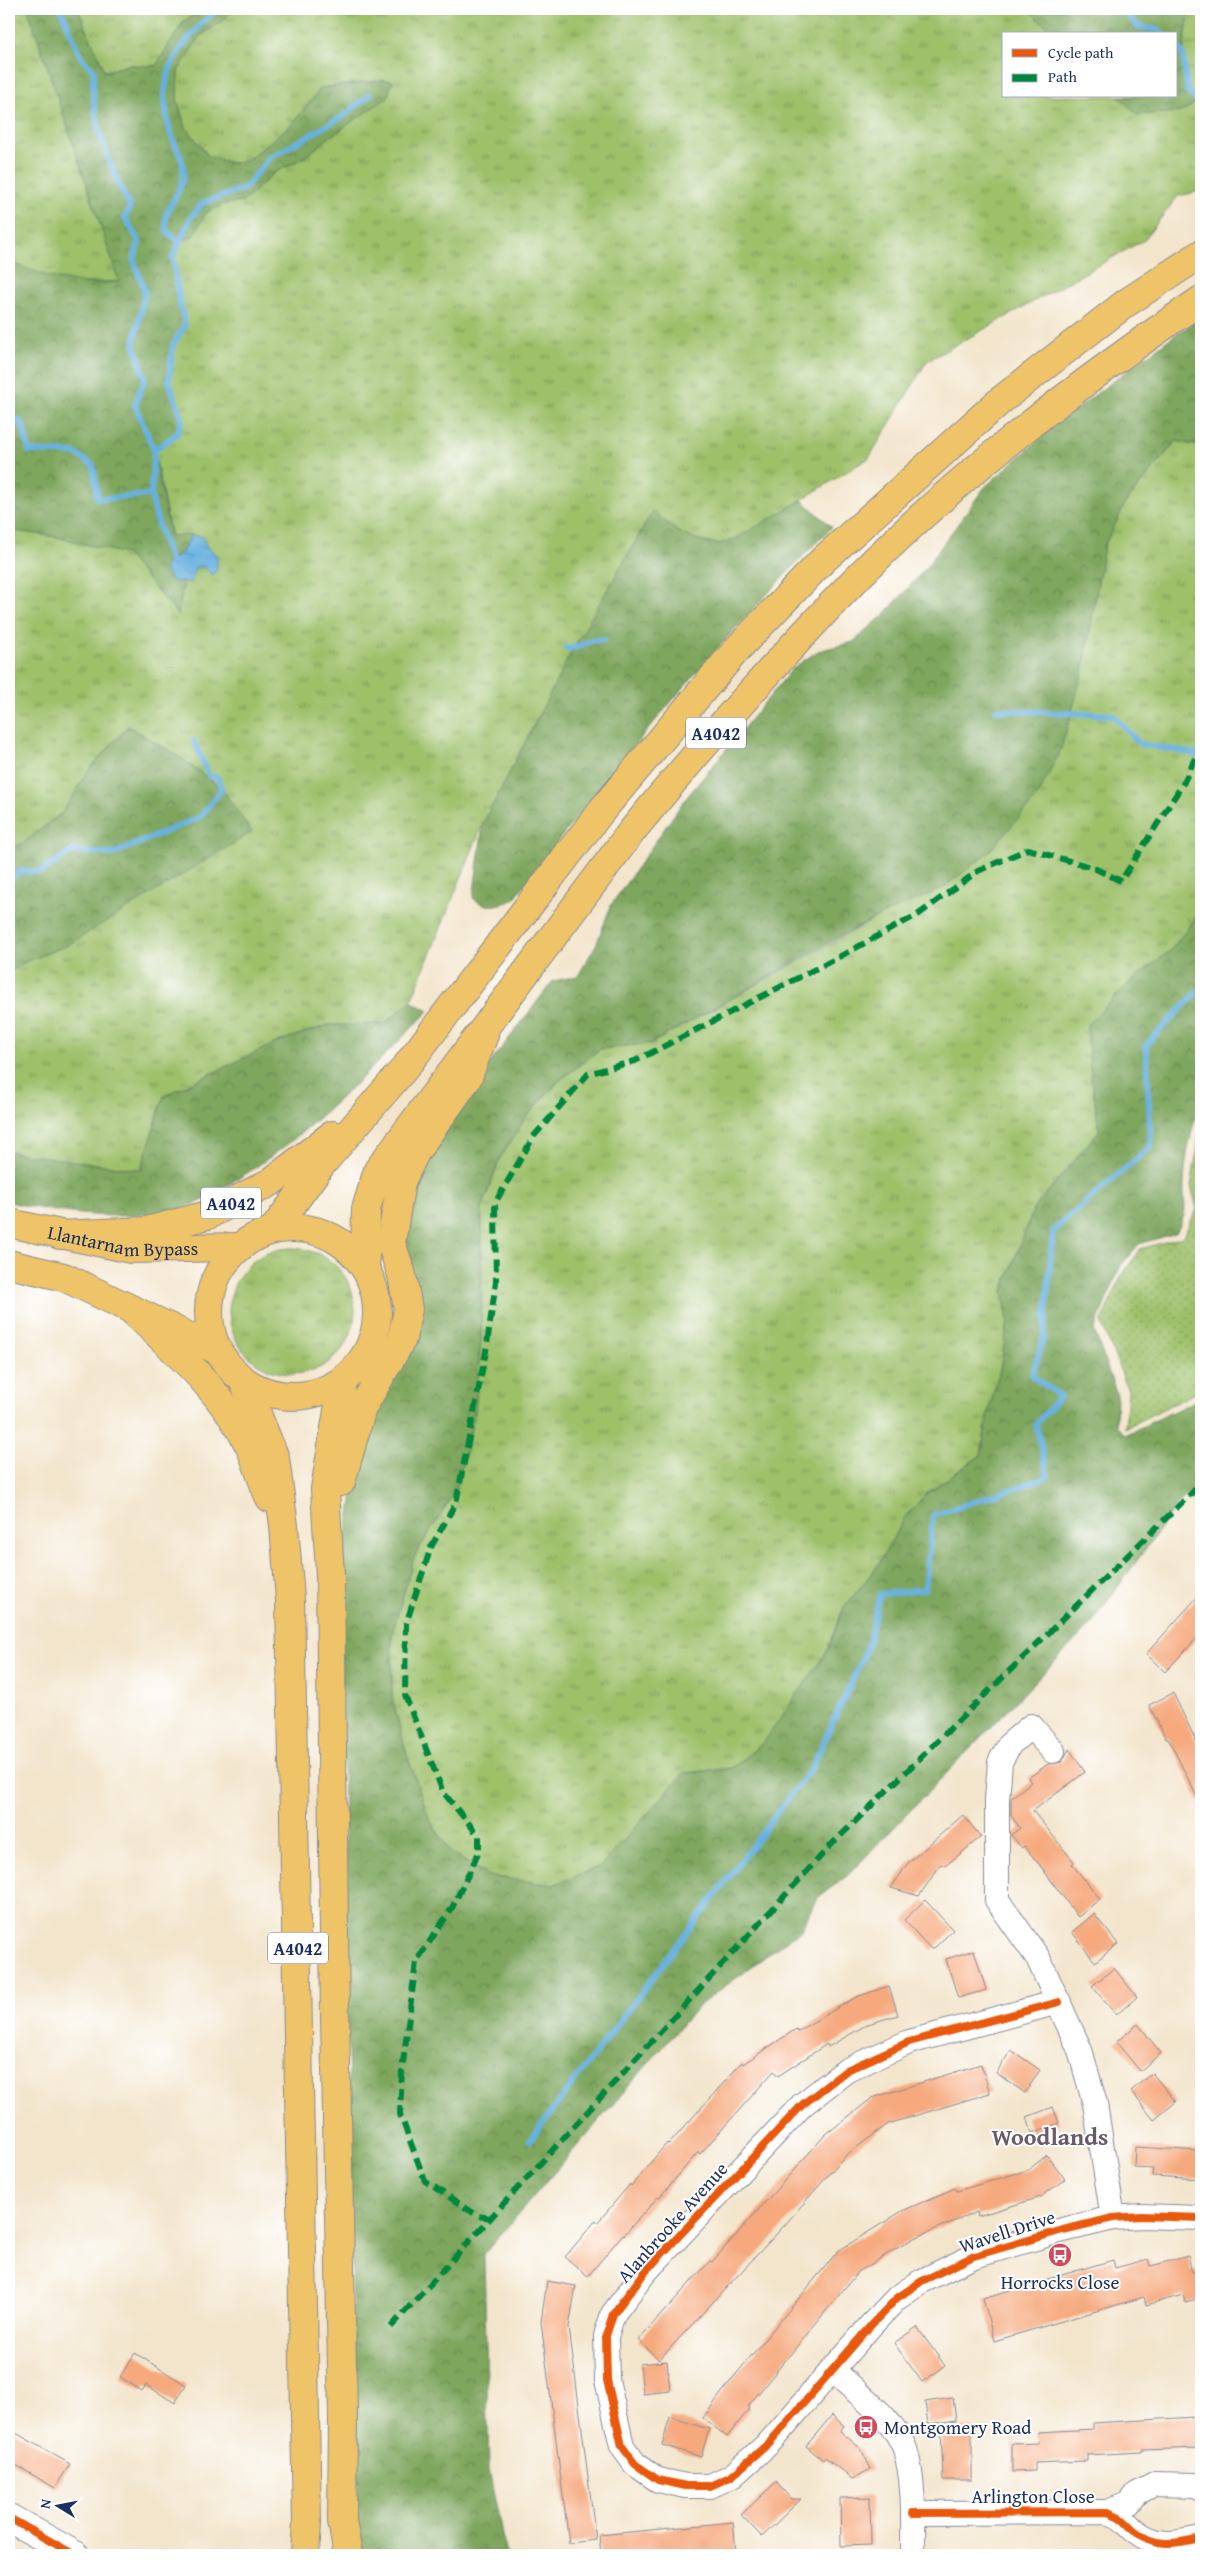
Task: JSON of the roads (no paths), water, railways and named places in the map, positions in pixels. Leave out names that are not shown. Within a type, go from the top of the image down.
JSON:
[{"type":"main road","name":"A4042","points":[[274,1229],[321,1165],[404,1069],[602,810],[738,648],[817,565],[1001,400],[1126,303],[1201,254]]},
{"type":"main road","name":"A4042","points":[[365,1268],[366,1209],[378,1170],[632,831],[703,747],[830,606],[901,536],[986,462],[1106,366],[1201,300]]},
{"type":"main road","points":[[330,1574],[341,1484],[362,1408],[402,1339],[408,1309],[402,1275],[391,1243],[401,1182],[416,1151],[467,1079],[488,1024]]},
{"type":"main road","name":"A4042","points":[[60,1235],[146,1231],[208,1215],[271,1182],[375,1102]]},
{"type":"main road","name":"Llantarnam Bypass","points":[[9,1223],[131,1249],[239,1247]]},
{"type":"main road","points":[[300,1228],[326,1234],[348,1248],[365,1268],[375,1291],[377,1316],[372,1340],[361,1362],[343,1380],[319,1392],[293,1397],[266,1392],[243,1380],[228,1367],[217,1350],[209,1323],[210,1295],[220,1268],[239,1247],[256,1236],[274,1229],[300,1228]]},
{"type":"main road","points":[[9,1264],[64,1277],[217,1350]]},
{"type":"main road","points":[[129,1308],[181,1356],[230,1414],[250,1448],[267,1491],[284,1526]]},
{"type":"main road","name":"A4042","points":[[243,1380],[275,1458],[284,1526],[290,1599],[307,2523],[305,2555]]},
{"type":"main road","name":"A4042","points":[[343,1380],[325,1489],[330,1574],[335,2019],[343,2416],[342,2521],[348,2555]]},
{"type":"street","points":[[1053,1752],[1031,1726],[1010,1744],[1000,1762],[997,1800],[997,1900],[1038,1958],[1080,2050],[1095,2104],[1113,2218]]},
{"type":"street","name":"Alanbrooke Avenue","points":[[833,2370],[770,2442],[732,2476],[710,2486],[686,2486],[658,2480],[636,2464],[622,2446],[607,2380],[606,2336],[613,2314],[645,2272],[802,2104],[847,2070],[909,2042],[1059,2002]]},
{"type":"street","name":"Wavell Drive","points":[[833,2370],[897,2298],[922,2281],[974,2256],[1063,2230],[1113,2218],[1141,2216],[1201,2218]]},
{"type":"street","points":[[833,2370],[888,2423],[904,2448],[911,2480],[913,2514],[912,2555]]},
{"type":"street","name":"Arlington Close","points":[[1108,2512],[1128,2504],[1137,2493],[1154,2484],[1196,2485],[1201,2488]]},
{"type":"street","name":"Arlington Close","points":[[913,2514],[1108,2512],[1125,2518],[1132,2528],[1152,2543],[1185,2542],[1201,2538]]},
{"type":"street","points":[[9,2518],[75,2555]]},
{"type":"water","points":[[192,535],[203,537],[206,546],[217,556],[217,570],[212,575],[204,567],[195,567],[192,582],[172,581],[165,570],[165,563],[181,554]]},
{"type":"waterway","points":[[61,9],[80,56],[94,71],[93,88],[97,123],[108,159],[130,207],[125,218],[139,241],[134,261],[145,292],[134,343],[145,378],[135,405],[154,450],[151,495],[159,528],[170,559]]},
{"type":"waterway","points":[[179,241],[167,232],[166,224],[166,216],[181,186],[183,173],[180,154],[171,134],[166,113],[165,95],[167,79],[179,51],[216,9]]},
{"type":"waterway","points":[[1122,9],[1137,26],[1160,32]]},
{"type":"waterway","points":[[1178,48],[1183,53],[1187,91],[1201,105]]},
{"type":"waterway","points":[[154,450],[177,434],[182,419],[169,381],[173,345],[185,325],[179,300],[173,257],[191,217],[203,203],[245,188],[269,158],[342,117],[370,95]]},
{"type":"waterway","points":[[1201,116],[1197,128],[1201,139]]},
{"type":"waterway","points":[[9,414],[22,423],[29,451],[74,453],[93,465],[98,499],[151,495]]},
{"type":"waterway","points":[[566,648],[604,640]]},
{"type":"waterway","points":[[996,710],[1113,715],[1140,744],[1196,754],[1201,761]]},
{"type":"waterway","points":[[9,878],[22,871],[41,872],[72,851],[113,854],[200,817],[222,789],[217,777],[209,776],[194,741]]},
{"type":"waterway","points":[[530,2140],[812,1767],[867,1649],[880,1594],[925,1589],[933,1515],[1048,1477],[1036,1424],[1060,1396],[1032,1376],[1044,1337],[1053,1231],[1151,1146],[1146,1045],[1201,988]]},
{"type":"place","name":"Horrocks Close","points":[[1060,2255]]},
{"type":"place","name":"Montgomery Road","points":[[866,2427]]},
{"type":"district","name":"Woodlands","points":[[1050,2136]]}]
